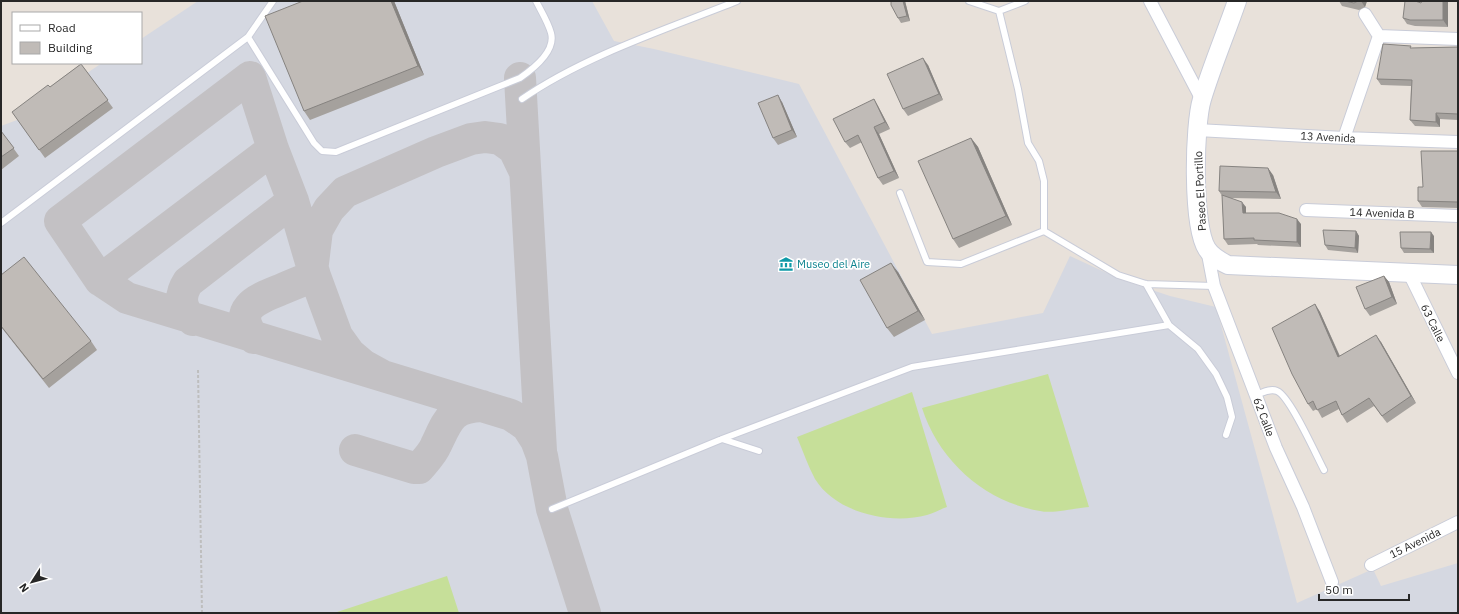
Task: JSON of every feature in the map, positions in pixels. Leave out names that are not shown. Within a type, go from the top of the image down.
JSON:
[{"type":"main road","name":"Paseo El Portillo","points":[[1236,1],[1202,100],[1197,130],[1199,228],[1206,248],[1215,258],[1228,265],[1458,275]]},
{"type":"street","points":[[1150,1],[1202,100]]},
{"type":"street","points":[[1365,14],[1379,36]]},
{"type":"street","points":[[1379,36],[1458,39]]},
{"type":"street","points":[[1344,138],[1379,36]]},
{"type":"street","name":"13 Avenida","points":[[1197,130],[1344,138],[1458,142]]},
{"type":"street","name":"14 Avenida B","points":[[1306,210],[1458,216]]},
{"type":"street","name":"62 Calle","points":[[1206,248],[1214,286],[1256,395],[1332,582]]},
{"type":"street","name":"63 Calle","points":[[1409,273],[1458,373]]},
{"type":"street","name":"15 Avenida","points":[[1371,565],[1458,522]]},
{"type":"lane","points":[[1,223],[248,37],[273,1]]},
{"type":"lane","points":[[248,37],[314,143],[322,151],[336,152],[520,78],[533,69],[542,61],[548,50],[551,34],[536,1]]},
{"type":"lane","points":[[522,99],[561,75],[642,39],[737,1]]},
{"type":"lane","points":[[969,1],[999,11],[1025,1]]},
{"type":"lane","points":[[999,11],[1018,89],[1028,142],[1039,161],[1044,182],[1044,231]]},
{"type":"lane","points":[[900,193],[927,262],[961,264],[1044,231]]},
{"type":"lane","points":[[1044,231],[1118,275],[1146,284],[1214,286]]},
{"type":"lane","points":[[1146,284],[1168,326],[1198,349],[1216,374],[1227,397],[1232,417],[1226,435]]},
{"type":"lane","points":[[552,509],[722,439],[912,367],[1168,326]]},
{"type":"lane","points":[[1256,395],[1271,389],[1278,391],[1288,402],[1324,470]]},
{"type":"lane","points":[[722,439],[759,451]]},
{"type":"path","points":[[198,370],[202,613]]},
{"type":"shaded area","points":[[198,1],[592,1],[614,41],[654,49],[799,84],[932,334],[1043,313],[1070,256],[1122,280],[1170,296],[1216,307],[1297,603],[1373,569],[1381,586],[1458,563],[1458,613],[1,613],[1,126],[17,120],[101,64],[142,64],[142,38]]},
{"type":"green space","points":[[1048,374],[1089,507],[1045,512],[1020,506],[1001,499],[967,476],[952,462],[930,427],[922,408]]},
{"type":"green space","points":[[912,392],[947,507],[927,515],[912,518],[881,517],[865,514],[850,508],[824,491],[815,479],[797,437]]},
{"type":"green space","points":[[447,576],[459,613],[334,613]]},
{"type":"building","points":[[303,1],[391,1],[418,66],[304,111],[265,16]]},
{"type":"building","points":[[891,1],[903,1],[907,16],[898,18],[891,5]]},
{"type":"building","points":[[1345,1],[1358,1],[1354,3]]},
{"type":"building","points":[[1405,1],[1415,1],[1421,3],[1422,1],[1443,1],[1443,20],[1410,20],[1403,18]]},
{"type":"building","points":[[1383,44],[1411,46],[1410,48],[1458,47],[1458,114],[1436,113],[1436,122],[1410,120],[1412,80],[1377,79]]},
{"type":"building","points":[[923,58],[939,94],[903,109],[887,74]]},
{"type":"building","points":[[81,64],[108,100],[39,150],[12,112],[48,85],[50,87]]},
{"type":"building","points":[[778,95],[792,130],[773,138],[758,103]]},
{"type":"building","points":[[874,99],[885,122],[874,127],[894,171],[878,178],[858,135],[845,142],[833,119]]},
{"type":"building","points":[[1,131],[14,148],[1,157]]},
{"type":"building","points":[[971,138],[1006,216],[953,239],[918,161]]},
{"type":"building","points":[[1421,151],[1458,151],[1458,202],[1418,201],[1418,187],[1423,187]]},
{"type":"building","points":[[1220,166],[1268,168],[1276,192],[1219,191]]},
{"type":"building","points":[[1222,195],[1242,202],[1243,213],[1279,213],[1297,219],[1297,242],[1254,240],[1254,238],[1224,239]]},
{"type":"building","points":[[1323,230],[1356,231],[1355,248],[1325,245]]},
{"type":"building","points":[[1400,232],[1431,232],[1430,249],[1401,248]]},
{"type":"building","points":[[24,257],[91,341],[43,379],[1,326],[1,275]]},
{"type":"building","points":[[891,263],[918,311],[887,328],[860,280]]},
{"type":"building","points":[[1384,276],[1392,297],[1365,309],[1356,287]]},
{"type":"building","points":[[1315,304],[1338,357],[1376,335],[1411,396],[1382,416],[1369,398],[1342,415],[1336,401],[1317,410],[1313,401],[1308,404],[1292,374],[1272,328]]},
{"type":"taxiway","points":[[383,376],[127,298],[100,280],[60,221],[250,77],[273,149],[293,201],[315,276],[337,336],[350,354],[363,365],[383,376],[511,415],[527,426],[536,440],[542,456],[552,509],[585,613]]},
{"type":"taxiway","points":[[520,78],[541,451]]},
{"type":"taxiway","points":[[313,263],[317,230],[329,209],[345,192],[436,152],[471,139],[485,137],[500,139],[514,149],[525,172]]},
{"type":"taxiway","points":[[100,280],[273,149]]},
{"type":"taxiway","points":[[193,320],[185,311],[182,302],[183,292],[188,282],[293,201]]},
{"type":"taxiway","points":[[254,338],[245,320],[249,307],[262,298],[315,276]]},
{"type":"taxiway","points":[[355,450],[414,468],[419,468],[433,451],[444,428],[452,416],[463,409],[482,406]]},
{"type":"place","name":"Museo del Aire","points":[[786,264]]}]
